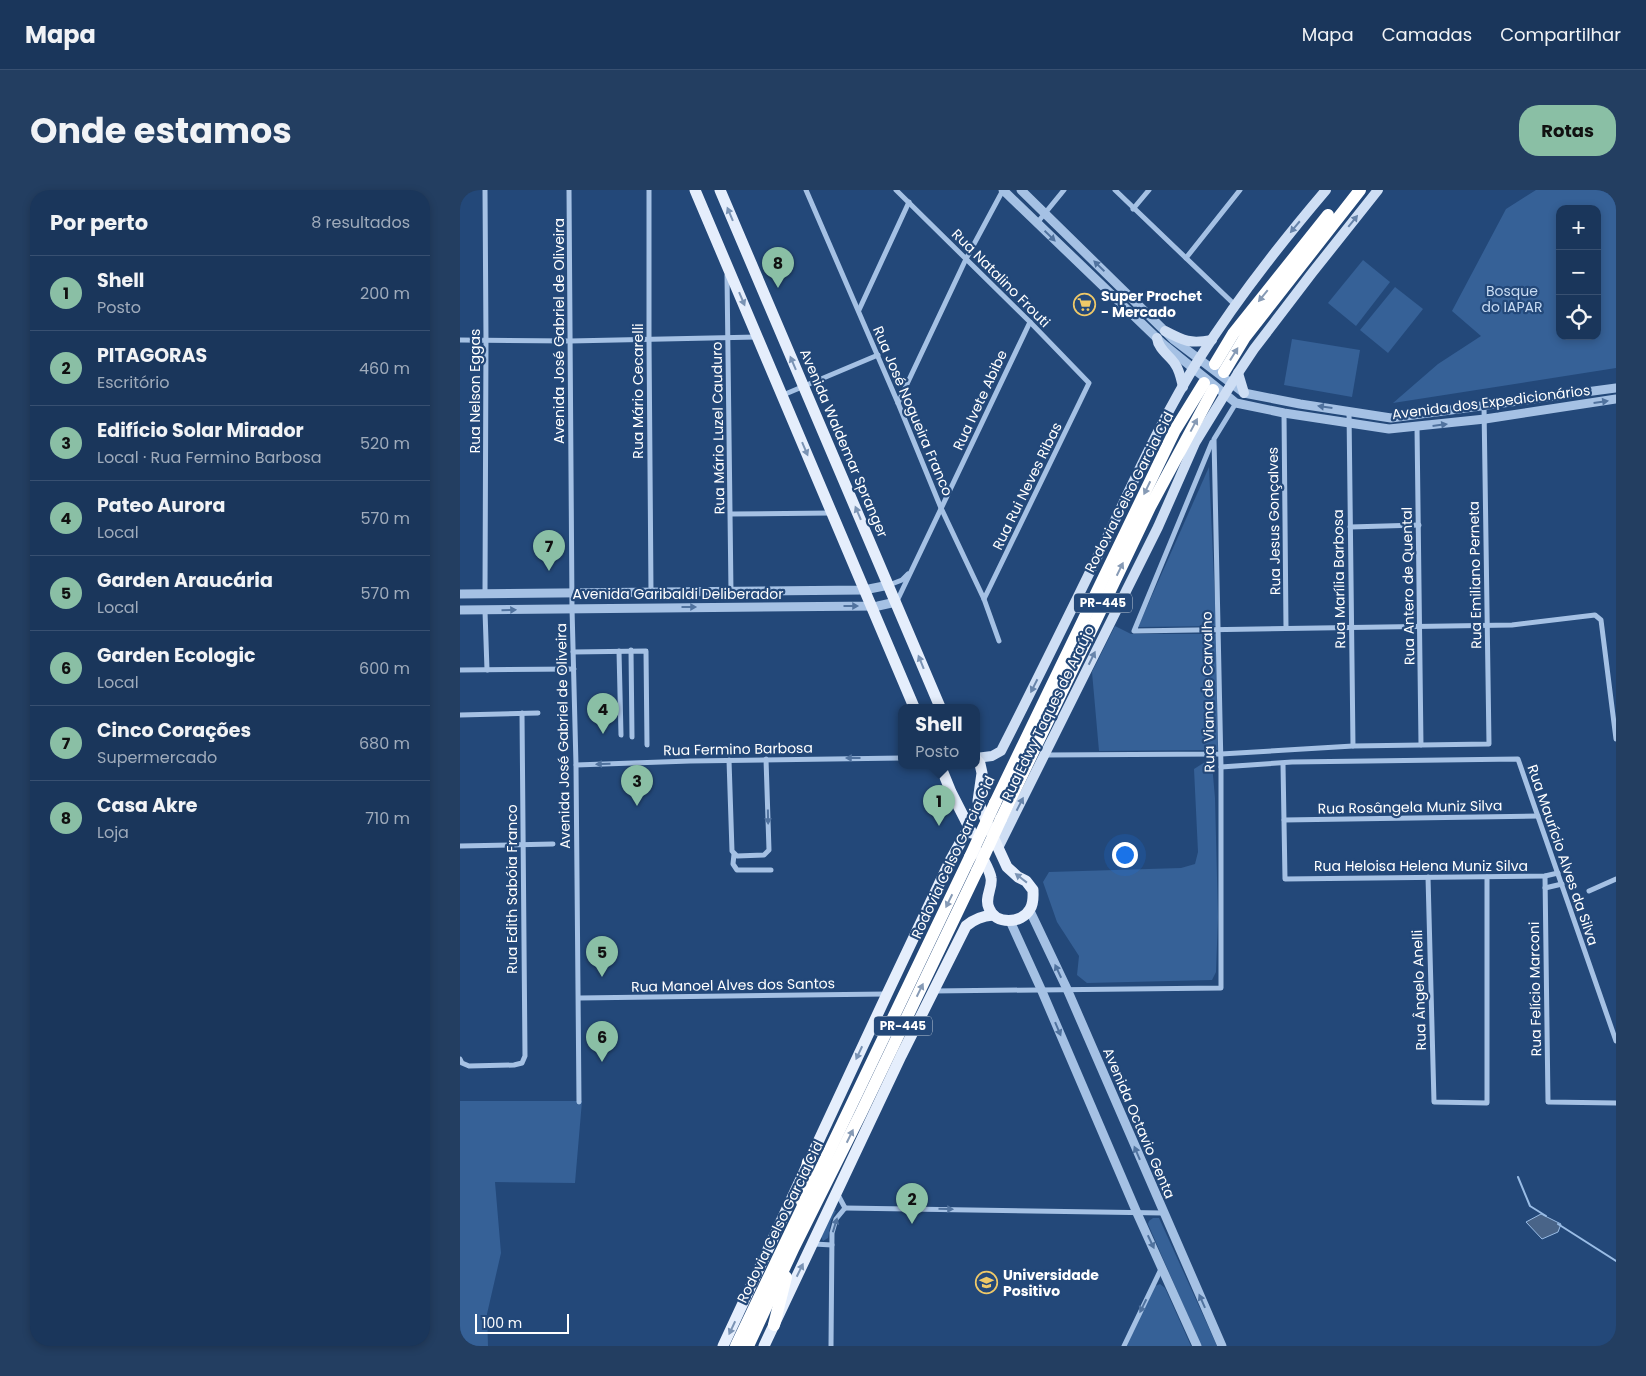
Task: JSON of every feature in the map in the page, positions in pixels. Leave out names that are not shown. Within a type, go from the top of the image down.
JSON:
[{"type":"highway","points":[[1348,190],[1233,334],[1219,368],[1360,190]]},
{"type":"highway","name":"Rodovia Celso Garcia Cid","points":[[736,1346],[801,1214],[970,858],[994,803],[1175,430],[1214,389]]},
{"type":"highway","name":"Rodovia Celso Garcia Cid","points":[[748,1346],[794,1247],[861,1113],[977,871],[1150,506],[1214,389]]},
{"type":"highway","points":[[801,1214],[808,1162]]},
{"type":"highway","points":[[774,1325],[794,1247]]},
{"type":"main road","points":[[695,190],[913,704]]},
{"type":"main road","name":"Avenida Waldemar Spranger","points":[[720,190],[939,704]]},
{"type":"main road","name":"Rodovia Celso Garcia Cid","points":[[980,758],[992,756],[1001,751],[1069,616],[1162,422],[1199,359],[1234,305],[1287,236],[1326,190]]},
{"type":"main road","name":"Rodovia Celso Garcia Cid","points":[[1189,457],[1214,389],[1232,384],[1254,349],[1378,190]]},
{"type":"main road","points":[[1165,331],[1184,341],[1212,340]]},
{"type":"main road","points":[[1157,338],[1159,345],[1175,364],[1183,387]]},
{"type":"main road","points":[[1238,373],[1244,393]]},
{"type":"main road","name":"Rua Edwy Taques de Araújo","points":[[998,848],[1158,527],[1189,457]]},
{"type":"main road","points":[[943,769],[951,792],[992,878],[988,894],[988,907],[993,914],[1001,919],[1010,921],[1030,911],[1033,890],[1026,881],[1008,866],[998,848],[978,801],[982,773],[980,764]]},
{"type":"main road","points":[[722,1346],[950,861],[969,827]]},
{"type":"main road","points":[[933,991],[966,926],[972,920],[993,914]]},
{"type":"main road","name":"PR-445","points":[[764,1346],[933,991]]},
{"type":"street","name":"Rua Nelson Eggas","points":[[485,190],[485,593]]},
{"type":"street","name":"Avenida José Gabriel de Oliveira","points":[[569,190],[572,608],[580,1102]]},
{"type":"street","name":"Rua Mário Cecarelli","points":[[649,190],[651,592]]},
{"type":"street","name":"Rua José Nogueira Franco","points":[[806,190],[878,355],[941,508],[984,599],[999,641]]},
{"type":"street","name":"Rua Natalino Frouti","points":[[896,190],[1089,383]]},
{"type":"street","points":[[898,403],[966,260],[1003,190]]},
{"type":"street","name":"Avenida dos Expedicionários","points":[[1003,190],[1157,338],[1214,389],[1236,403],[1284,413],[1389,429],[1485,419],[1616,399]]},
{"type":"street","name":"Avenida dos Expedicionários","points":[[1021,190],[1165,331],[1244,393],[1390,418],[1616,388]]},
{"type":"street","points":[[1037,223],[1064,190]]},
{"type":"street","points":[[1115,190],[1234,305]]},
{"type":"street","points":[[1134,209],[1149,190]]},
{"type":"street","points":[[1186,258],[1240,190]]},
{"type":"street","points":[[858,310],[909,202]]},
{"type":"street","name":"Rua Mário Luzel Cauduro","points":[[727,264],[731,592]]},
{"type":"street","name":"Rua Ivete Abibe","points":[[896,602],[1030,322]]},
{"type":"street","points":[[1157,338],[1165,331]]},
{"type":"street","points":[[460,340],[570,341],[758,337]]},
{"type":"street","points":[[782,396],[878,355]]},
{"type":"street","name":"Rua Rui Neves Ribas","points":[[984,599],[1089,383]]},
{"type":"street","points":[[1236,403],[1214,439],[1134,631],[1487,626],[1512,625],[1595,615],[1601,620],[1616,739]]},
{"type":"street","name":"Rua Emiliano Perneta","points":[[1421,745],[1489,744],[1484,406]]},
{"type":"street","name":"Rua Marília Barbosa","points":[[1349,411],[1353,746]]},
{"type":"street","name":"Rua Jesus Gonçalves","points":[[1284,413],[1286,628]]},
{"type":"street","name":"Rua Antero de Quental","points":[[1417,427],[1421,745]]},
{"type":"street","name":"Rua Viana de Carvalho","points":[[1067,989],[1221,988],[1221,754],[1214,439]]},
{"type":"street","points":[[731,514],[832,513]]},
{"type":"street","points":[[1350,527],[1419,525]]},
{"type":"street","points":[[889,585],[902,580],[912,570]]},
{"type":"street","name":"Avenida Garibaldi Deliberador","points":[[460,594],[864,590],[889,585]]},
{"type":"street","name":"Avenida Garibaldi Deliberador","points":[[460,610],[872,606],[888,605],[896,602]]},
{"type":"street","points":[[485,610],[487,670]]},
{"type":"street","points":[[632,650],[632,737]]},
{"type":"street","points":[[573,652],[646,650],[647,745]]},
{"type":"street","points":[[619,651],[621,735]]},
{"type":"street","points":[[460,670],[574,668]]},
{"type":"street","points":[[460,715],[538,713]]},
{"type":"street","name":"Rua Edith Sabóia Franco","points":[[461,1061],[469,1066],[522,1063],[525,1056],[522,714]]},
{"type":"street","points":[[1045,755],[1221,754],[1353,746],[1421,745]]},
{"type":"street","name":"Rua Fermino Barbosa","points":[[576,765],[766,759],[898,758]]},
{"type":"street","points":[[734,854],[737,856],[764,855],[769,850],[766,759]]},
{"type":"street","name":"Rua Maurício Alves da Silva","points":[[1221,767],[1292,762],[1518,759],[1616,1041]]},
{"type":"street","points":[[729,760],[733,864],[737,870],[772,870]]},
{"type":"street","points":[[1283,764],[1284,820]]},
{"type":"street","name":"Rua Rosângela Muniz Silva","points":[[1284,820],[1538,816]]},
{"type":"street","name":"Rua Heloisa Helena Muniz Silva","points":[[1284,820],[1285,879],[1545,876],[1558,873]]},
{"type":"street","points":[[460,846],[552,844]]},
{"type":"street","name":"Rua Felício Marconi","points":[[1545,876],[1548,1102],[1616,1103]]},
{"type":"street","name":"Rua Ângelo Anelli","points":[[1428,877],[1434,1102],[1488,1103],[1487,877]]},
{"type":"street","points":[[1589,891],[1616,879]]},
{"type":"street","points":[[1545,888],[1562,884]]},
{"type":"street","name":"Avenida Octavio Genta","points":[[1030,911],[1067,989],[1222,1346]]},
{"type":"street","points":[[1010,921],[1197,1346]]},
{"type":"street","points":[[933,991],[1067,989]]},
{"type":"street","name":"Rua Manoel Alves dos Santos","points":[[579,998],[887,994]]},
{"type":"street","points":[[837,1193],[845,1208]]},
{"type":"street","points":[[831,1346],[832,1245],[834,1225],[837,1217],[845,1208],[1163,1213]]},
{"type":"street","points":[[813,1244],[832,1245]]},
{"type":"street","points":[[1124,1346],[1162,1267]]},
{"type":"green space","name":"Bosque do IAPAR","points":[[1536,190],[1616,190],[1616,368],[1393,403],[1438,364],[1481,336],[1452,311],[1506,209]]},
{"type":"green space","points":[[1363,260],[1390,282],[1356,326],[1328,303]]},
{"type":"green space","points":[[1395,287],[1423,309],[1388,353],[1360,330]]},
{"type":"green space","points":[[1292,339],[1360,350],[1352,397],[1284,385]]},
{"type":"green space","points":[[1209,467],[1216,626],[1138,627]]},
{"type":"green space","points":[[1115,626],[1131,634],[1216,634],[1218,750],[1099,751],[1092,672]]},
{"type":"green space","points":[[1205,762],[1212,764],[1215,798],[1218,917],[1216,972],[1212,980],[1087,983],[1077,975],[1079,956],[1057,922],[1043,882],[1049,872],[1181,868],[1195,864],[1198,852],[1194,769]]},
{"type":"green space","points":[[460,1101],[582,1101],[575,1183],[495,1182],[501,1253],[487,1314],[488,1346],[460,1346]]},
{"type":"green space","points":[[834,1210],[836,1211],[831,1221],[828,1238],[823,1241],[821,1237]]},
{"type":"green space","points":[[1153,1218],[1159,1218],[1217,1346],[1201,1346],[1148,1224]]},
{"type":"green space","points":[[1160,1284],[1165,1288],[1191,1346],[1126,1346],[1155,1286]]},
{"type":"shaded area","points":[[1541,1214],[1561,1224],[1558,1232],[1542,1239],[1526,1222]]},
{"type":"waterway","points":[[1518,1177],[1530,1206],[1546,1216]]},
{"type":"waterway","points":[[1558,1224],[1616,1261]]},
{"type":"place","name":"Casa Akre","points":[[778,288]]},
{"type":"place","name":"Super Prochet - Mercado","points":[[1085,304]]},
{"type":"place","name":"Cinco Corações","points":[[549,571]]},
{"type":"place","name":"Pateo Aurora","points":[[603,734]]},
{"type":"place","name":"Edifício Solar Mirador","points":[[637,806]]},
{"type":"place","name":"Shell","points":[[939,826]]},
{"type":"place","name":"Garden Araucária","points":[[602,977]]},
{"type":"place","name":"Garden Ecologic","points":[[602,1062]]},
{"type":"place","name":"PITAGORAS","points":[[912,1224]]},
{"type":"place","name":"Universidade Positivo","points":[[987,1283]]}]
